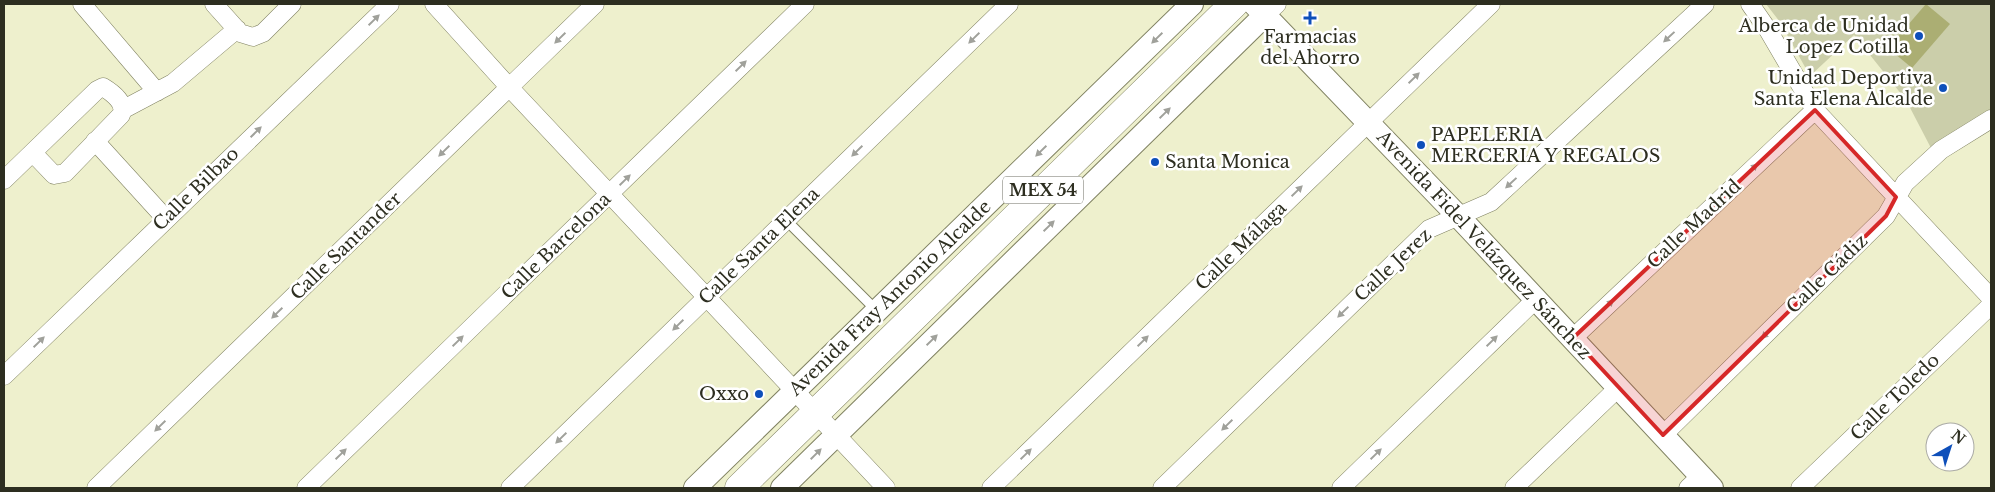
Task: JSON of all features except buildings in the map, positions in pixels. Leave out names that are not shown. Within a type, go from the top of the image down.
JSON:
[{"type":"main road","name":"Avenida Fray Antonio Alcalde","points":[[739,488],[1234,4]]},
{"type":"street","points":[[82,4],[157,92]]},
{"type":"street","points":[[214,4],[240,33],[253,37],[262,33],[292,4]]},
{"type":"street","name":"Calle Bilbao","points":[[4,376],[390,4]]},
{"type":"street","points":[[434,4],[706,298],[886,488]]},
{"type":"street","name":"Calle Santander","points":[[96,488],[596,4]]},
{"type":"street","name":"Calle Barcelona","points":[[306,488],[805,4]]},
{"type":"street","name":"Calle Santa Elena","points":[[510,488],[1009,4]]},
{"type":"street","name":"Avenida Fray Antonio Alcalde","points":[[695,488],[1192,4]]},
{"type":"street","name":"Calle Málaga","points":[[991,488],[1491,4]]},
{"type":"street","name":"Calle Jerez","points":[[1162,488],[1429,228],[1491,202],[1705,4]]},
{"type":"street","points":[[1750,4],[1768,30],[1815,110],[1991,298]]},
{"type":"street","points":[[782,488],[1265,8]]},
{"type":"street","name":"Avenida Fidel Velázquez Sánchez","points":[[1265,8],[1369,122],[1619,387],[1662,435],[1700,484]]},
{"type":"street","points":[[33,153],[54,175],[65,173],[124,109],[173,83],[237,29]]},
{"type":"street","points":[[4,180],[97,90],[103,87],[108,90],[123,105],[124,109]]},
{"type":"street","name":"Calle Madrid","points":[[1573,338],[1815,110]]},
{"type":"street","name":"Calle Cádiz","points":[[1662,435],[1886,216],[1905,183],[1941,150],[1991,119]]},
{"type":"street","points":[[95,141],[166,219]]},
{"type":"street","points":[[1341,488],[1536,299]]},
{"type":"street","name":"Calle Toledo","points":[[1800,488],[1991,305]]},
{"type":"street","points":[[1514,488],[1619,387]]},
{"type":"lane","points":[[793,227],[877,310]]},
{"type":"highlighted area","points":[[1815,110],[1896,197],[1886,216],[1663,435],[1573,338]]},
{"type":"shaded area","name":"Unidad Deportiva Santa Elena Alcalde","points":[[1766,4],[1991,4],[1991,112],[1932,150],[1906,100],[1854,35],[1810,76],[1780,22]]},
{"type":"shaded area","name":"Alberca de Unidad Lopez Cotilla","points":[[1926,4],[1950,24],[1912,68],[1888,48]]},
{"type":"place","name":"Farmacias del Ahorro","points":[[1310,18]]},
{"type":"place","name":"Alberca de Unidad Lopez Cotilla","points":[[1919,36]]},
{"type":"place","name":"Unidad Deportiva Santa Elena Alcalde","points":[[1943,88]]},
{"type":"place","name":"PAPELERIA MERCERIA Y REGALOS","points":[[1421,145]]},
{"type":"place","name":"Santa Monica","points":[[1155,162]]},
{"type":"place","name":"Oxxo","points":[[759,394]]}]
